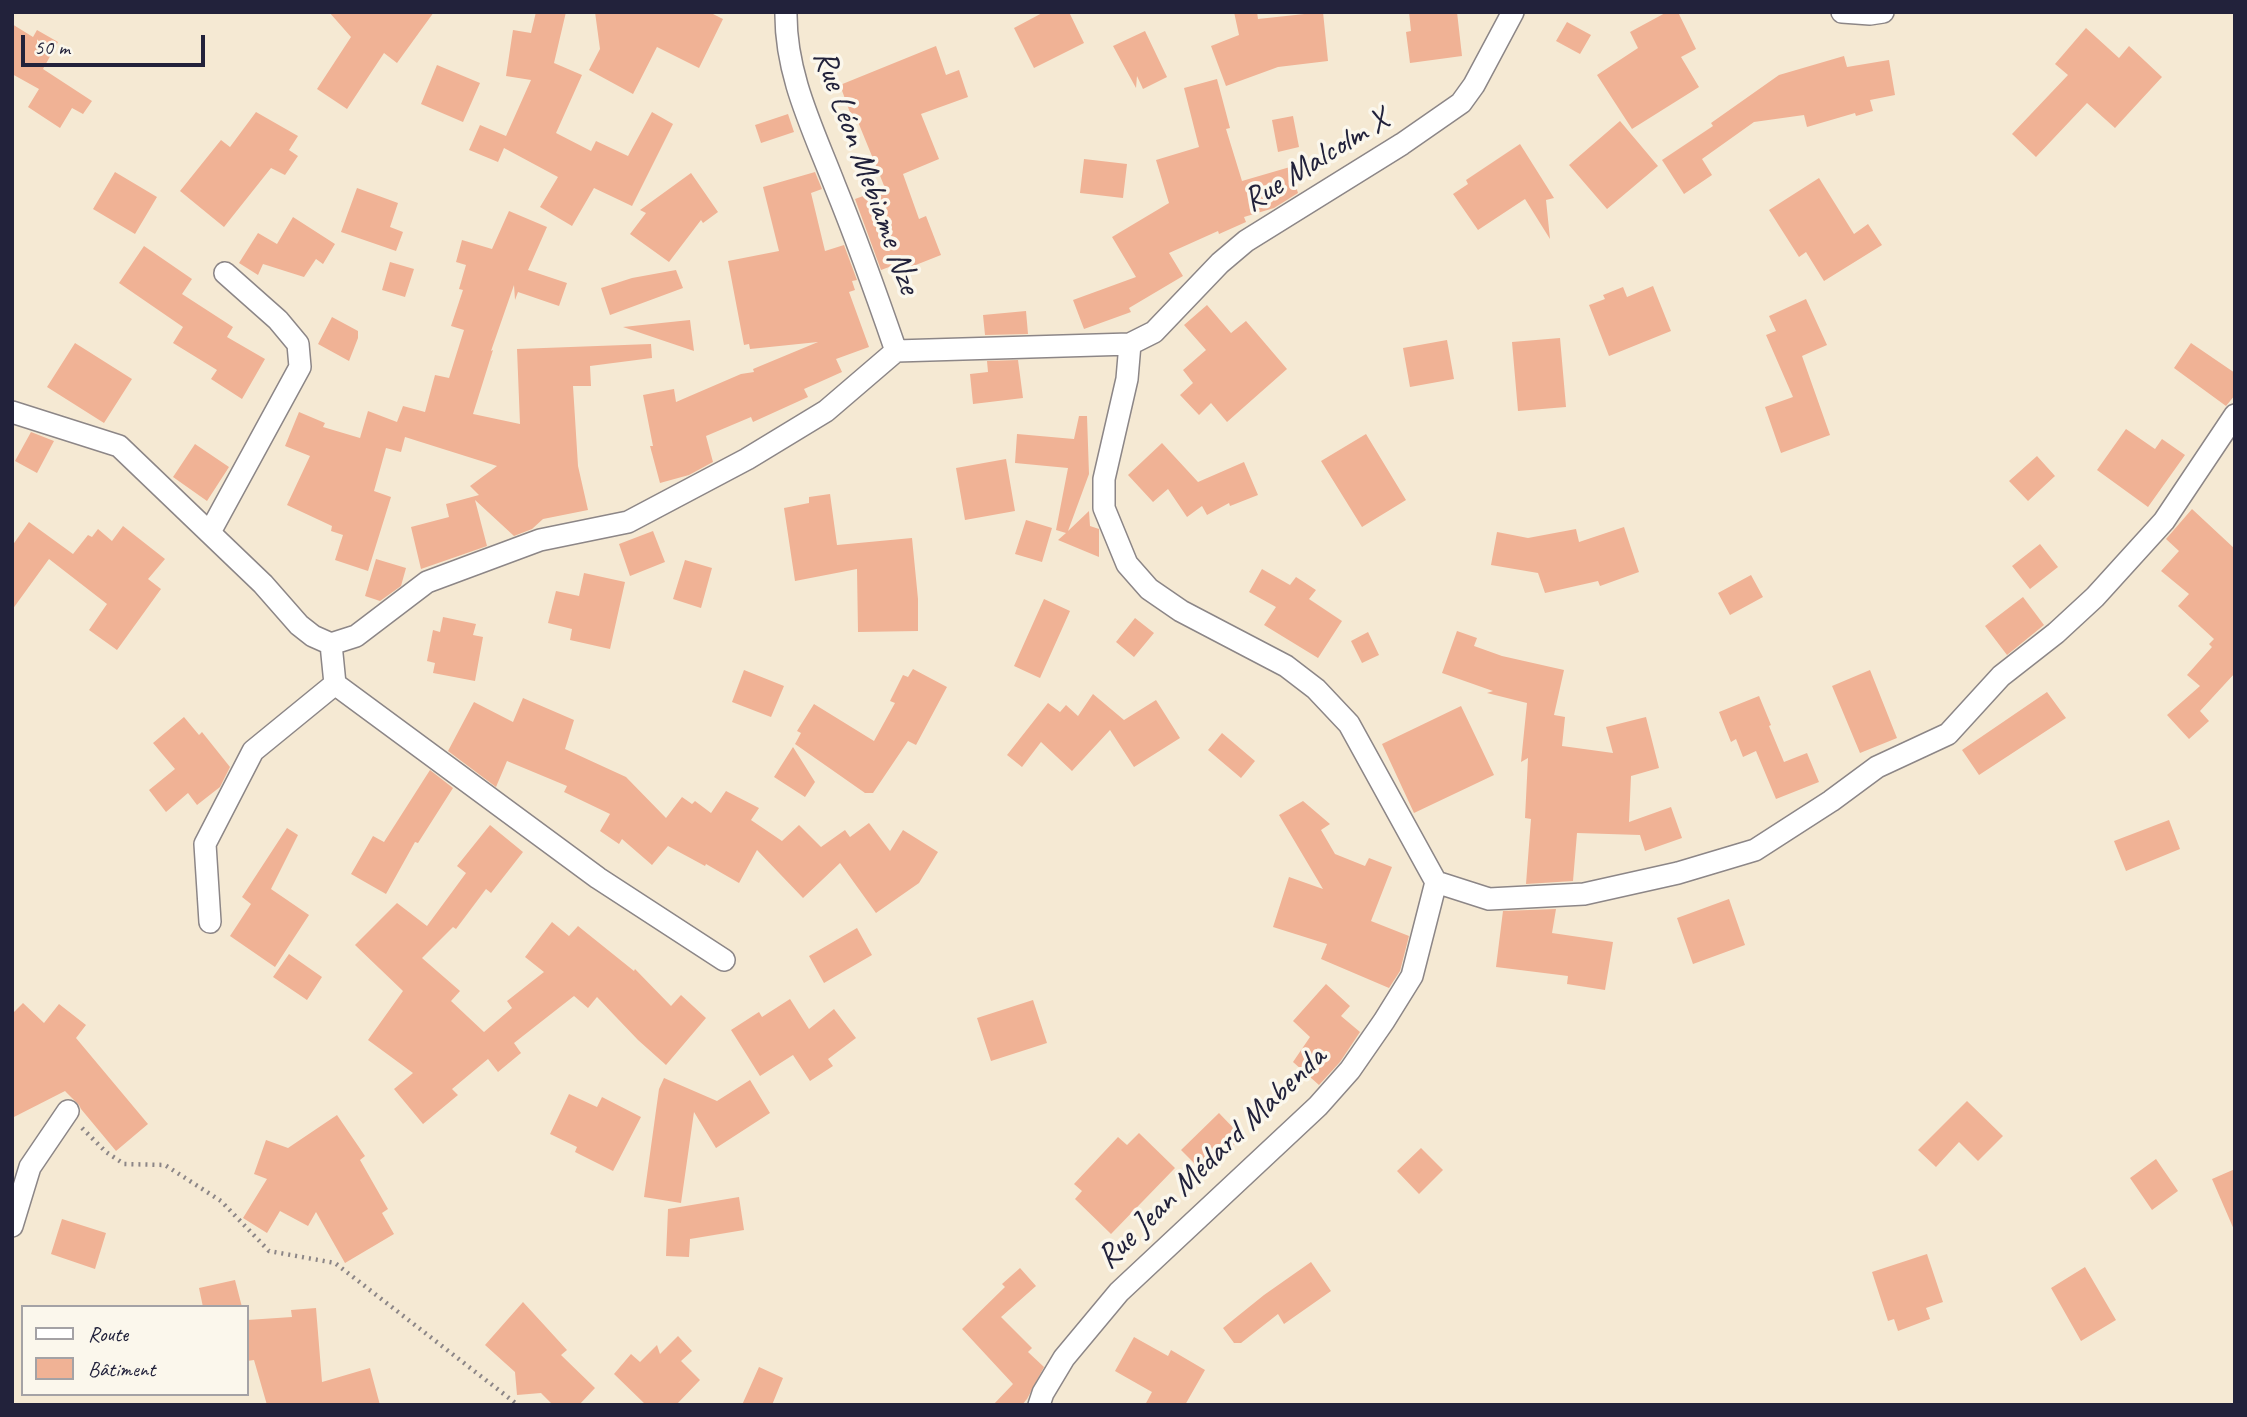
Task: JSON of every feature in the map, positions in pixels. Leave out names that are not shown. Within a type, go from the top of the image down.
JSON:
[{"type":"street","name":"Rue Léon Mebiame Nze","points":[[786,12],[786,34],[792,70],[803,107],[861,251],[896,351]]},
{"type":"street","name":"Rue Malcolm X","points":[[1130,344],[1154,332],[1220,263],[1246,242],[1402,144],[1461,103],[1474,85],[1513,12]]},
{"type":"street","points":[[1842,12],[1870,15],[1883,12]]},
{"type":"street","points":[[210,532],[300,367],[298,344],[278,320],[225,273]]},
{"type":"street","points":[[12,412],[119,446],[263,584],[299,625],[313,636],[331,644],[356,636],[427,582],[540,540],[628,522],[747,459],[826,411],[896,351],[1130,344],[1127,379],[1104,479],[1104,508],[1127,564],[1149,589],[1181,611],[1286,666],[1324,697],[1349,723],[1436,881],[1489,899],[1584,894],[1678,873],[1755,850],[1831,801],[1877,766],[1948,734],[2001,676],[2056,633],[2095,597],[2164,521],[2235,415]]},
{"type":"street","points":[[331,644],[335,684],[598,878],[724,960]]},
{"type":"street","points":[[209,922],[205,844],[253,751],[335,684]]},
{"type":"street","name":"Rue Jean Médard Mabenda","points":[[1039,1405],[1064,1358],[1119,1292],[1187,1230],[1224,1191],[1318,1107],[1350,1070],[1412,976],[1436,881]]},
{"type":"street","points":[[12,1226],[30,1167],[68,1111]]},
{"type":"path","points":[[68,1111],[107,1152],[124,1164],[165,1165],[221,1201],[269,1251],[335,1263],[518,1405]]},
{"type":"building","points":[[329,12],[434,12],[397,63],[384,53],[347,109],[317,89],[351,37]]},
{"type":"building","points":[[536,12],[566,12],[554,63],[582,75],[556,133],[591,151],[596,141],[628,156],[652,112],[673,124],[632,206],[594,188],[572,226],[540,207],[558,177],[504,148],[498,162],[469,150],[480,125],[506,136],[531,80],[506,76],[513,30],[531,33]]},
{"type":"building","points":[[595,12],[709,12],[723,19],[699,68],[657,47],[633,94],[589,70],[600,49]]},
{"type":"building","points":[[1044,12],[1069,12],[1084,43],[1034,68],[1014,28]]},
{"type":"building","points":[[1234,12],[1257,12],[1258,19],[1323,12],[1328,61],[1278,67],[1226,86],[1211,46],[1239,35]]},
{"type":"building","points":[[1409,12],[1457,12],[1462,56],[1410,63],[1406,32],[1411,31]]},
{"type":"building","points":[[1667,12],[1678,12],[1696,49],[1681,57],[1699,87],[1632,129],[1597,75],[1638,48],[1630,32]]},
{"type":"building","points":[[1567,22],[1591,35],[1580,54],[1556,41]]},
{"type":"building","points":[[12,24],[33,37],[37,30],[58,42],[43,69],[92,101],[83,114],[72,108],[60,128],[28,107],[39,89],[12,74]]},
{"type":"building","points":[[2086,28],[2119,58],[2129,46],[2162,77],[2115,128],[2087,103],[2036,157],[2012,134],[2068,75],[2055,64]]},
{"type":"building","points":[[1145,31],[1167,77],[1143,89],[1137,76],[1136,88],[1113,46]]},
{"type":"building","points":[[936,46],[946,75],[959,70],[968,97],[921,114],[939,159],[903,174],[919,219],[926,216],[941,255],[903,270],[900,263],[881,270],[855,199],[885,188],[856,117],[852,118],[840,85]]},
{"type":"building","points":[[1844,56],[1847,67],[1889,60],[1895,95],[1870,100],[1873,111],[1856,116],[1855,113],[1807,127],[1804,115],[1754,122],[1702,159],[1712,175],[1684,194],[1662,160],[1713,126],[1711,123],[1779,75]]},
{"type":"building","points":[[437,65],[480,83],[463,122],[421,104]]},
{"type":"building","points":[[1217,79],[1230,128],[1226,129],[1242,181],[1290,167],[1298,193],[1274,208],[1244,217],[1246,222],[1219,234],[1218,231],[1169,253],[1183,276],[1129,308],[1131,312],[1084,329],[1073,300],[1136,277],[1112,237],[1169,203],[1156,160],[1199,147],[1184,88]]},
{"type":"building","points":[[256,112],[298,136],[289,150],[298,156],[285,175],[271,168],[224,227],[180,191],[221,140],[230,147]]},
{"type":"building","points":[[788,114],[794,132],[761,143],[755,125]]},
{"type":"building","points":[[1293,116],[1299,147],[1278,152],[1272,120]]},
{"type":"building","points":[[1620,121],[1658,166],[1607,209],[1569,165]]},
{"type":"building","points":[[1520,144],[1554,198],[1546,200],[1550,239],[1525,199],[1478,230],[1453,194],[1468,184],[1466,180]]},
{"type":"building","points":[[1084,159],[1127,164],[1123,198],[1080,193]]},
{"type":"building","points":[[115,172],[157,197],[135,234],[93,209]]},
{"type":"building","points":[[815,172],[822,189],[811,193],[825,251],[844,245],[857,280],[852,281],[855,290],[849,292],[869,347],[836,359],[842,372],[804,389],[808,397],[753,422],[751,417],[706,436],[713,462],[689,475],[660,483],[650,446],[653,446],[643,395],[674,389],[676,402],[741,374],[754,372],[753,369],[818,342],[750,349],[749,344],[744,345],[728,261],[779,251],[763,187]]},
{"type":"building","points":[[691,173],[718,212],[703,223],[701,220],[669,262],[630,234],[646,213],[640,210]]},
{"type":"building","points":[[1819,178],[1854,234],[1868,224],[1882,245],[1824,281],[1806,252],[1799,257],[1769,210]]},
{"type":"building","points":[[357,188],[398,203],[390,227],[403,232],[396,251],[341,232]]},
{"type":"building","points":[[509,211],[547,227],[528,270],[567,283],[559,306],[518,292],[515,300],[514,285],[473,414],[520,424],[517,349],[651,344],[652,358],[590,366],[591,386],[573,386],[578,466],[588,510],[543,519],[532,529],[514,536],[475,500],[487,546],[421,569],[411,527],[449,517],[446,504],[479,495],[470,486],[497,466],[405,437],[401,452],[386,448],[374,491],[391,497],[368,571],[335,560],[343,535],[331,531],[332,526],[287,505],[310,456],[285,446],[299,412],[325,423],[323,427],[360,438],[368,411],[397,422],[403,406],[425,412],[435,375],[449,378],[464,330],[451,326],[463,290],[459,289],[466,265],[456,262],[462,240],[492,249]]},
{"type":"building","points":[[293,217],[335,244],[323,264],[316,259],[304,277],[263,264],[258,275],[239,263],[258,233],[277,244]]},
{"type":"building","points":[[144,246],[192,279],[182,294],[233,327],[227,337],[265,359],[242,399],[211,379],[217,370],[173,343],[183,327],[119,283]]},
{"type":"building","points":[[390,262],[414,269],[405,297],[382,290]]},
{"type":"building","points":[[676,270],[683,288],[610,315],[601,288],[632,278]]},
{"type":"building","points":[[1653,286],[1671,331],[1609,356],[1589,305],[1605,299],[1603,295],[1623,287],[1627,297]]},
{"type":"building","points":[[1806,299],[1827,345],[1802,356],[1830,435],[1781,453],[1765,407],[1793,397],[1766,335],[1776,331],[1769,316]]},
{"type":"building","points":[[1207,305],[1231,333],[1246,321],[1287,369],[1227,422],[1211,403],[1199,415],[1180,395],[1193,383],[1183,370],[1206,350],[1184,325]]},
{"type":"building","points":[[1026,311],[1028,334],[985,335],[983,315]]},
{"type":"building","points":[[332,317],[358,331],[349,361],[318,344]]},
{"type":"building","points":[[690,320],[694,351],[623,327]]},
{"type":"building","points":[[1560,338],[1566,407],[1518,411],[1512,342]]},
{"type":"building","points":[[1447,340],[1454,379],[1410,387],[1403,348]]},
{"type":"building","points":[[75,343],[132,379],[104,423],[47,387]]},
{"type":"building","points":[[2191,343],[2235,373],[2235,395],[2226,406],[2174,368]]},
{"type":"building","points":[[1018,360],[1023,398],[973,404],[970,374],[988,372],[987,361]]},
{"type":"building","points":[[1079,416],[1087,416],[1089,474],[1068,531],[1089,511],[1090,526],[1099,529],[1099,557],[1058,540],[1066,533],[1056,530],[1068,468],[1015,463],[1017,434],[1074,439]]},
{"type":"building","points":[[2126,429],[2155,449],[2162,439],[2185,455],[2148,507],[2097,470]]},
{"type":"building","points":[[31,432],[54,441],[37,473],[15,461]]},
{"type":"building","points":[[1366,434],[1406,500],[1362,527],[1321,461]]},
{"type":"building","points":[[1162,443],[1198,482],[1244,462],[1258,495],[1230,506],[1229,503],[1207,515],[1202,506],[1187,517],[1168,489],[1153,502],[1128,475]]},
{"type":"building","points":[[195,444],[229,467],[207,501],[173,477]]},
{"type":"building","points":[[2037,456],[2055,476],[2028,501],[2009,481]]},
{"type":"building","points":[[1006,459],[1015,511],[965,520],[956,468]]},
{"type":"building","points":[[830,494],[837,545],[912,538],[918,631],[858,632],[857,569],[795,581],[784,508],[809,503],[809,497]]},
{"type":"building","points":[[2192,509],[2235,549],[2235,673],[2200,711],[2209,721],[2189,739],[2167,715],[2200,686],[2187,675],[2212,647],[2209,644],[2214,639],[2178,606],[2189,594],[2161,571],[2179,551],[2166,539]]},
{"type":"building","points":[[1026,520],[1052,528],[1042,562],[1015,554]]},
{"type":"building","points":[[29,522],[73,554],[88,535],[92,537],[98,529],[112,541],[123,526],[165,559],[148,579],[161,589],[117,650],[89,630],[107,604],[49,559],[12,610],[12,546]]},
{"type":"building","points":[[1624,527],[1639,572],[1600,586],[1598,581],[1545,593],[1538,573],[1491,565],[1497,532],[1528,538],[1576,529],[1579,542]]},
{"type":"building","points":[[653,531],[665,562],[630,576],[619,544]]},
{"type":"building","points":[[2040,544],[2058,567],[2030,589],[2012,566]]},
{"type":"building","points":[[376,559],[406,568],[401,586],[380,601],[365,596]]},
{"type":"building","points":[[685,560],[712,568],[701,608],[673,599]]},
{"type":"building","points":[[1262,569],[1290,585],[1296,577],[1316,590],[1309,599],[1342,621],[1318,658],[1264,625],[1276,607],[1249,592]]},
{"type":"building","points":[[584,573],[625,582],[610,649],[570,640],[572,629],[548,623],[556,591],[579,596]]},
{"type":"building","points":[[1751,575],[1763,597],[1730,615],[1718,593]]},
{"type":"building","points":[[2023,597],[2044,625],[2007,655],[1985,626]]},
{"type":"building","points":[[1044,599],[1070,611],[1040,678],[1014,666]]},
{"type":"building","points":[[443,617],[476,624],[473,635],[483,637],[475,681],[433,673],[435,663],[427,661],[433,630],[440,632]]},
{"type":"building","points":[[1135,618],[1154,633],[1134,657],[1116,642]]},
{"type":"building","points":[[1457,631],[1477,638],[1474,646],[1502,656],[1564,670],[1554,715],[1565,717],[1562,746],[1613,753],[1606,727],[1646,717],[1659,768],[1631,776],[1629,822],[1671,807],[1682,838],[1645,851],[1640,835],[1577,833],[1573,881],[1526,884],[1531,819],[1525,818],[1528,758],[1521,762],[1527,703],[1487,693],[1493,691],[1442,673]]},
{"type":"building","points":[[1368,632],[1379,655],[1362,663],[1351,641]]},
{"type":"building","points":[[913,669],[947,687],[916,745],[908,741],[873,793],[865,793],[795,744],[801,733],[797,731],[814,704],[874,741],[895,703],[890,701],[903,675],[908,677]]},
{"type":"building","points":[[744,670],[784,686],[771,717],[732,702]]},
{"type":"building","points":[[1870,670],[1897,738],[1860,753],[1832,686]]},
{"type":"building","points":[[2047,692],[2066,718],[1979,775],[1962,750]]},
{"type":"building","points":[[1093,694],[1124,720],[1156,700],[1180,738],[1134,767],[1110,730],[1072,771],[1041,742],[1022,767],[1007,755],[1048,703],[1060,712],[1066,705],[1078,716]]},
{"type":"building","points":[[1759,696],[1784,762],[1807,753],[1819,782],[1776,799],[1756,751],[1743,757],[1736,739],[1731,742],[1719,712]]},
{"type":"building","points":[[523,698],[574,720],[565,749],[626,777],[666,818],[682,797],[692,804],[695,801],[711,813],[726,791],[759,808],[751,820],[782,841],[799,825],[821,847],[845,830],[850,837],[869,823],[890,851],[903,830],[938,852],[919,883],[876,913],[840,863],[803,898],[757,850],[739,883],[668,846],[652,865],[622,839],[619,844],[600,831],[610,814],[564,792],[567,786],[507,761],[496,787],[448,751],[474,702],[513,722]]},
{"type":"building","points":[[1461,706],[1494,775],[1414,813],[1382,744]]},
{"type":"building","points":[[184,717],[199,735],[202,732],[230,767],[220,787],[197,805],[188,793],[166,812],[149,790],[175,769],[153,743]]},
{"type":"building","points":[[1222,733],[1255,761],[1241,778],[1208,750]]},
{"type":"building","points":[[793,747],[815,782],[805,797],[774,777]]},
{"type":"building","points":[[430,770],[453,788],[418,843],[415,842],[386,894],[351,874],[373,836],[384,842]]},
{"type":"building","points":[[1303,801],[1330,824],[1321,830],[1335,854],[1365,866],[1369,858],[1392,867],[1371,921],[1409,936],[1400,971],[1389,988],[1321,959],[1327,944],[1273,927],[1289,877],[1323,889],[1279,815]]},
{"type":"building","points":[[2169,820],[2180,849],[2126,871],[2114,841]]},
{"type":"building","points":[[490,825],[523,852],[491,893],[486,889],[456,929],[453,927],[422,958],[460,991],[451,1001],[484,1032],[512,1008],[507,1001],[544,972],[525,957],[552,922],[569,936],[578,926],[634,971],[635,969],[671,1006],[681,995],[706,1018],[666,1065],[597,997],[588,1008],[574,996],[514,1043],[521,1053],[498,1072],[488,1059],[452,1089],[458,1095],[423,1124],[394,1089],[413,1073],[368,1040],[403,991],[355,945],[397,903],[427,926],[466,873],[457,866]]},
{"type":"building","points":[[287,828],[298,835],[271,889],[309,915],[275,967],[230,936],[251,904],[242,897]]},
{"type":"building","points":[[1729,899],[1745,945],[1693,964],[1677,918]]},
{"type":"building","points":[[1556,909],[1552,933],[1613,942],[1605,990],[1567,984],[1568,976],[1496,967],[1503,911]]},
{"type":"building","points":[[857,928],[872,955],[824,983],[809,956]]},
{"type":"building","points":[[289,954],[322,977],[307,1000],[273,977]]},
{"type":"building","points":[[1326,984],[1350,1006],[1341,1016],[1360,1032],[1340,1062],[1319,1085],[1293,1062],[1310,1037],[1293,1021]]},
{"type":"building","points":[[790,999],[809,1029],[834,1009],[856,1038],[828,1059],[833,1066],[810,1081],[793,1055],[760,1076],[731,1030],[759,1012],[762,1017]]},
{"type":"building","points":[[1033,1000],[1047,1043],[991,1061],[977,1018]]},
{"type":"building","points":[[23,1003],[44,1023],[59,1004],[86,1025],[76,1038],[148,1124],[116,1151],[65,1091],[12,1118],[12,1014]]},
{"type":"building","points":[[664,1078],[717,1101],[750,1080],[770,1113],[716,1148],[694,1112],[681,1203],[644,1197],[659,1089]]},
{"type":"building","points":[[569,1094],[597,1107],[602,1097],[641,1117],[613,1171],[575,1152],[577,1147],[550,1134]]},
{"type":"building","points":[[1967,1101],[2003,1136],[1978,1161],[1959,1142],[1936,1167],[1918,1150]]},
{"type":"building","points":[[1219,1113],[1242,1137],[1205,1174],[1181,1150]]},
{"type":"building","points":[[337,1115],[365,1156],[360,1160],[388,1209],[382,1213],[394,1234],[345,1263],[316,1212],[308,1226],[280,1211],[267,1233],[243,1218],[267,1179],[254,1174],[266,1140],[288,1148]]},
{"type":"building","points":[[1139,1133],[1175,1168],[1111,1234],[1075,1199],[1082,1191],[1074,1184],[1118,1137],[1127,1145]]},
{"type":"building","points":[[1421,1148],[1443,1170],[1419,1194],[1397,1171]]},
{"type":"building","points":[[2156,1159],[2178,1191],[2152,1210],[2130,1178]]},
{"type":"building","points":[[2235,1169],[2235,1232],[2212,1179]]},
{"type":"building","points":[[739,1197],[744,1230],[690,1239],[689,1257],[666,1256],[668,1209]]},
{"type":"building","points":[[62,1219],[106,1233],[95,1269],[51,1254]]},
{"type":"building","points":[[1927,1254],[1943,1302],[1926,1308],[1930,1319],[1898,1331],[1894,1319],[1888,1321],[1872,1272]]},
{"type":"building","points":[[1311,1262],[1331,1291],[1284,1324],[1278,1314],[1241,1343],[1234,1343],[1223,1328]]},
{"type":"building","points":[[2085,1267],[2116,1320],[2081,1341],[2051,1288]]},
{"type":"building","points":[[1020,1268],[1036,1286],[1001,1317],[1032,1348],[1028,1352],[1044,1367],[1022,1405],[993,1405],[1013,1384],[962,1329],[1005,1287],[1002,1284]]},
{"type":"building","points":[[235,1280],[241,1305],[203,1305],[199,1288]]},
{"type":"building","points":[[523,1302],[567,1350],[561,1355],[595,1388],[579,1405],[553,1405],[541,1393],[517,1395],[515,1372],[485,1345]]},
{"type":"building","points":[[316,1308],[322,1382],[370,1368],[380,1405],[267,1405],[254,1360],[248,1361],[248,1320],[292,1317],[291,1310]]},
{"type":"building","points":[[678,1336],[692,1351],[681,1361],[700,1380],[676,1405],[646,1405],[614,1374],[631,1354],[640,1362],[657,1345],[660,1354]]},
{"type":"building","points":[[1134,1337],[1168,1356],[1171,1350],[1205,1370],[1185,1405],[1145,1405],[1152,1392],[1115,1371]]},
{"type":"building","points":[[759,1367],[783,1378],[772,1405],[742,1405]]}]
